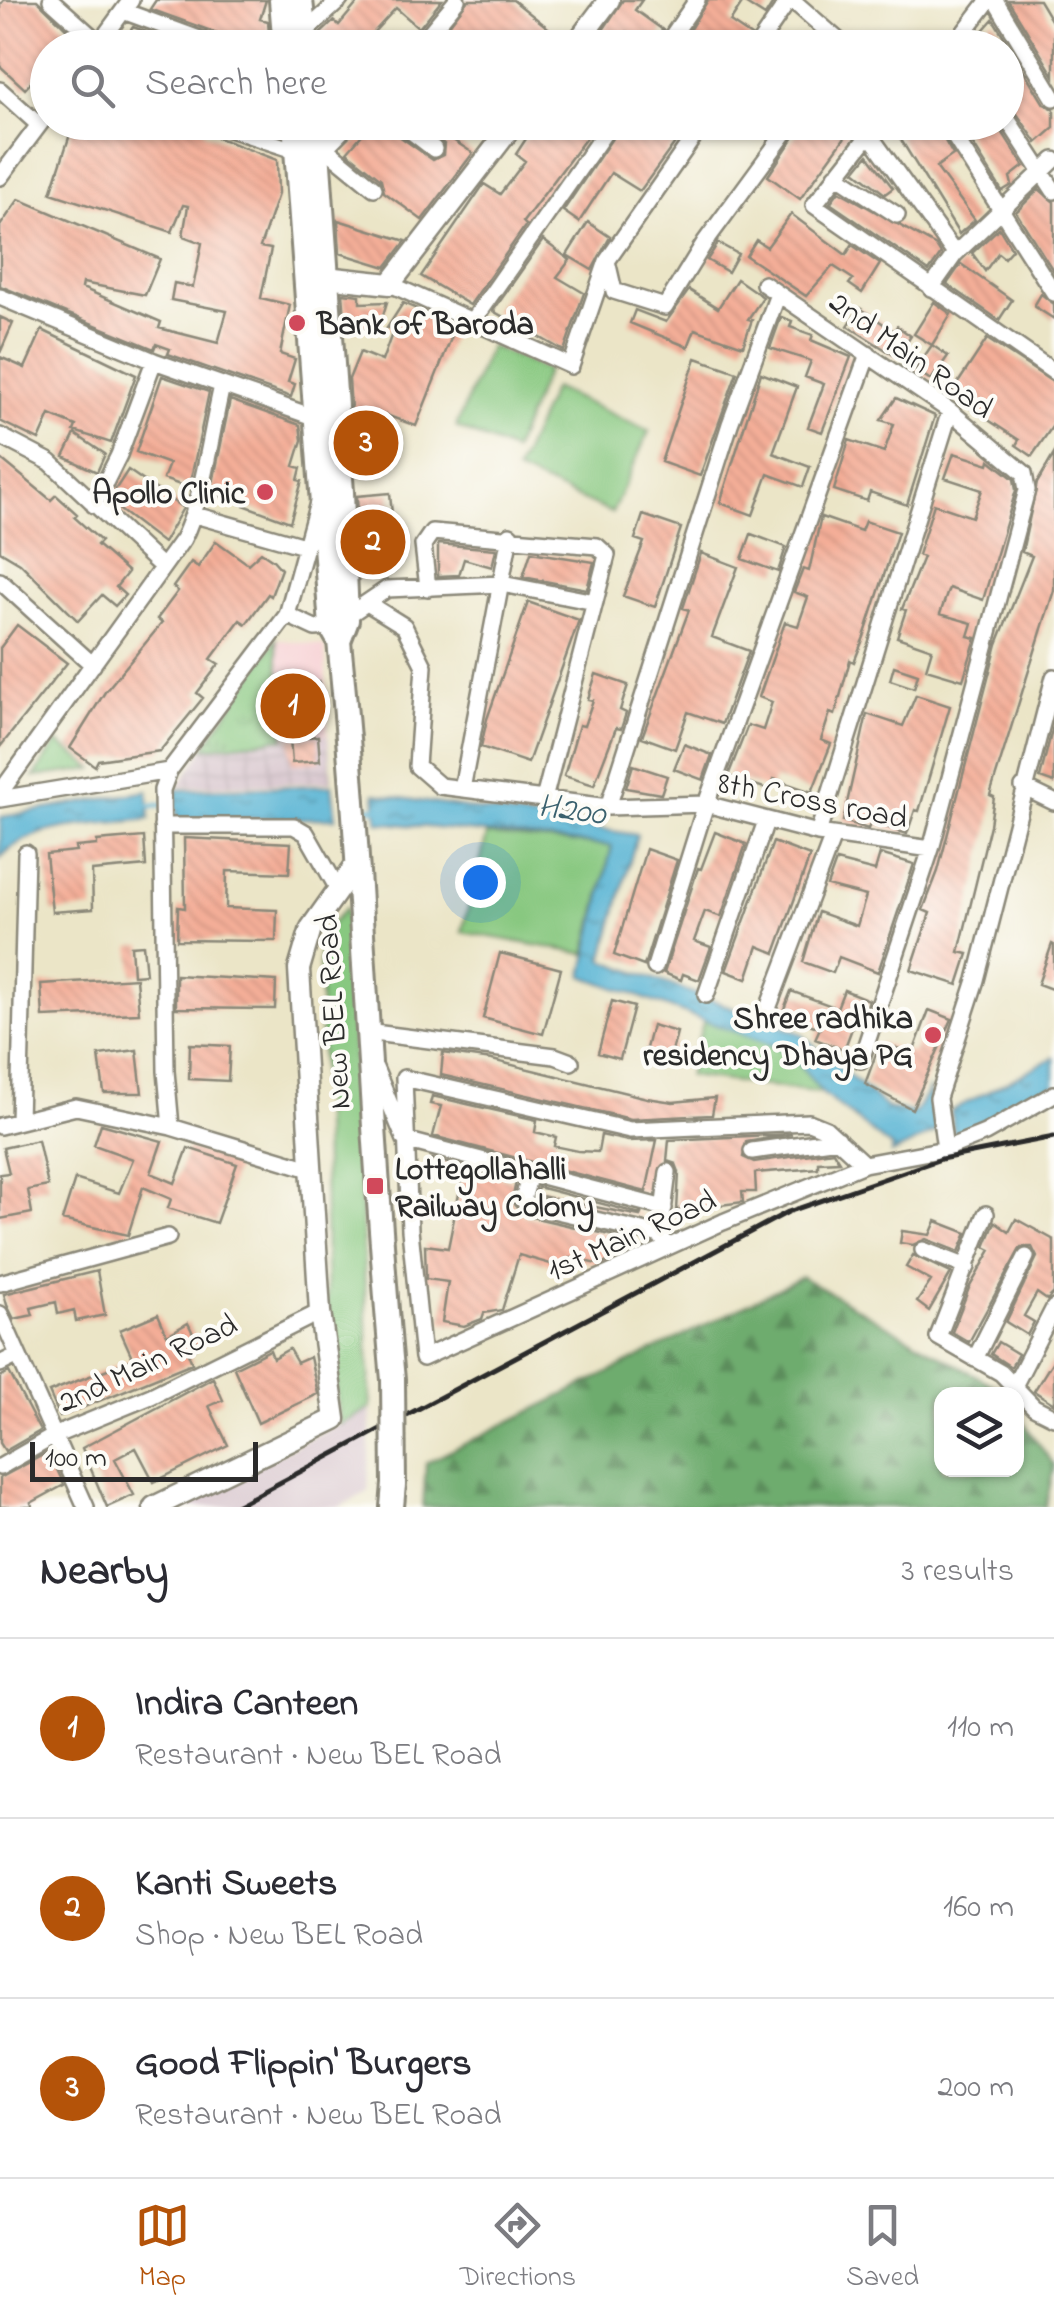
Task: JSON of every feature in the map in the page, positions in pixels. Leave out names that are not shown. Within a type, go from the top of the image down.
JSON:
[{"type":"main road","points":[[280,0],[283,30]]},
{"type":"main road","points":[[301,0],[304,30]]},
{"type":"main road","name":"New BEL Road","points":[[306,140],[314,151],[325,277],[339,629],[392,1380],[393,1496]]},
{"type":"main road","name":"New BEL Road","points":[[315,140],[316,418],[321,496],[339,629]]},
{"type":"street","points":[[51,0],[82,30]]},
{"type":"street","points":[[314,30],[340,0]]},
{"type":"street","points":[[432,30],[457,0]]},
{"type":"street","points":[[586,30],[609,0]]},
{"type":"street","points":[[676,30],[697,0]]},
{"type":"street","points":[[769,30],[791,0],[826,30]]},
{"type":"street","points":[[969,30],[992,0],[1011,30]]},
{"type":"street","points":[[109,30],[127,6],[182,30]]},
{"type":"street","points":[[1024,51],[1054,98]]},
{"type":"street","points":[[0,90],[30,110]]},
{"type":"street","points":[[0,177],[30,137]]},
{"type":"street","points":[[1024,137],[1049,165],[1054,190]]},
{"type":"street","points":[[274,140],[314,151],[374,188]]},
{"type":"street","points":[[314,151],[328,140]]},
{"type":"street","points":[[422,140],[434,150]]},
{"type":"street","points":[[390,284],[501,140]]},
{"type":"street","points":[[474,319],[599,140]]},
{"type":"street","points":[[325,277],[390,284],[571,366],[606,262],[691,140]]},
{"type":"street","points":[[606,262],[614,291],[666,308],[705,242],[780,140]]},
{"type":"street","points":[[864,140],[814,205],[1054,372]]},
{"type":"street","points":[[882,140],[955,254]]},
{"type":"street","points":[[957,140],[1054,293]]},
{"type":"street","points":[[930,288],[955,254],[1049,165]]},
{"type":"street","points":[[836,175],[897,215]]},
{"type":"street","name":"2nd Main Road","points":[[608,807],[771,289],[950,411],[1024,473],[1027,490],[1020,521],[931,848]]},
{"type":"street","points":[[0,296],[154,361],[316,418]]},
{"type":"street","points":[[655,966],[706,804],[868,354]]},
{"type":"street","points":[[94,504],[119,455],[154,361]]},
{"type":"street","points":[[0,796],[195,515],[195,495],[222,386]]},
{"type":"street","points":[[767,1011],[826,835],[950,411]]},
{"type":"street","points":[[0,436],[50,462],[162,567]]},
{"type":"street","points":[[171,1128],[166,1071],[162,790],[169,771],[287,615],[321,496]]},
{"type":"street","points":[[195,515],[304,546]]},
{"type":"street","points":[[428,588],[423,546],[432,532],[510,535],[597,546],[607,556],[544,799]]},
{"type":"street","points":[[462,789],[510,535]]},
{"type":"street","points":[[0,581],[93,665]]},
{"type":"street","points":[[287,615],[315,628],[339,629],[386,589],[502,584],[595,602]]},
{"type":"street","name":"8th Cross road","points":[[368,602],[404,626],[424,666],[417,766],[440,786],[608,807],[706,804],[826,835],[931,848]]},
{"type":"street","points":[[945,1150],[938,1098],[976,980],[1023,787],[1049,712],[1054,676]]},
{"type":"street","points":[[0,796],[169,771]]},
{"type":"street","points":[[1023,787],[1054,802]]},
{"type":"street","points":[[706,995],[766,820]]},
{"type":"street","points":[[162,822],[294,826],[306,833],[338,889]]},
{"type":"street","points":[[861,1060],[931,848]]},
{"type":"street","points":[[19,1122],[26,853]]},
{"type":"street","points":[[154,1507],[335,1418],[320,1312],[299,968],[311,928],[355,866]]},
{"type":"street","points":[[405,1140],[366,1041],[555,1056],[571,1062]]},
{"type":"street","points":[[405,1140],[404,1078],[630,1130],[808,1122],[838,1138],[864,1164]]},
{"type":"street","name":"1st Main Road","points":[[405,1140],[423,1358],[664,1241],[864,1164],[945,1150],[985,1133],[1054,1094]]},
{"type":"street","points":[[0,1126],[76,1107],[171,1128],[310,1169]]},
{"type":"street","points":[[752,1151],[838,1138]]},
{"type":"street","points":[[405,1140],[664,1208]]},
{"type":"street","points":[[530,1173],[524,1200],[527,1204],[664,1241],[668,1172]]},
{"type":"street","points":[[986,1214],[938,1337],[1001,1373],[1012,1387]]},
{"type":"street","points":[[0,1283],[168,1237]]},
{"type":"street","points":[[924,1250],[967,1266]]},
{"type":"street","points":[[975,1359],[1026,1256]]},
{"type":"street","points":[[1014,1387],[1054,1308]]},
{"type":"street","name":"2nd Main Road","points":[[0,1467],[56,1435],[151,1396],[320,1312]]},
{"type":"street","points":[[0,1314],[86,1507]]},
{"type":"street","points":[[0,1364],[18,1355]]},
{"type":"street","points":[[1024,1398],[1054,1417]]},
{"type":"shaded area","points":[[276,639],[325,646],[328,735],[285,738]]},
{"type":"shaded area","points":[[328,735],[332,782],[178,787],[204,748]]},
{"type":"shaded area","points":[[371,1408],[368,1492],[339,1507],[172,1507]]},
{"type":"green space","points":[[490,346],[547,370],[513,451],[456,427]]},
{"type":"green space","points":[[553,388],[649,431],[612,513],[516,471]]},
{"type":"green space","points":[[276,639],[285,738],[204,748]]},
{"type":"green space","points":[[57,742],[94,769],[34,777]]},
{"type":"green space","points":[[487,835],[612,846],[586,954],[462,932]]},
{"type":"green space","points":[[346,908],[371,1408],[340,1425],[327,1308],[319,937]]},
{"type":"green space","points":[[704,1019],[790,1052],[822,1093],[688,1076]]},
{"type":"green space","points":[[802,1277],[996,1387],[934,1387],[934,1477],[1024,1477],[1024,1424],[1054,1465],[1046,1507],[423,1507],[426,1463]]},
{"type":"water","points":[[332,785],[336,818],[177,819],[176,790]]},
{"type":"water","points":[[148,791],[150,819],[49,831],[13,847],[0,859],[1,817]]},
{"type":"water","points":[[375,794],[637,835],[603,960],[800,1033],[887,1108],[915,1113],[929,1089],[937,1131],[892,1154],[892,1148],[822,1093],[790,1052],[583,976],[612,846],[378,822]]},
{"type":"water","points":[[1054,1057],[1054,1084],[954,1136],[951,1111]]},
{"type":"building","points":[[4,0],[37,0],[68,30],[30,30],[30,83],[25,89],[0,66],[0,5]]},
{"type":"building","points":[[156,0],[266,0],[260,19],[268,21],[269,30],[208,30],[150,9]]},
{"type":"building","points":[[360,0],[442,0],[419,28],[396,8],[376,30],[324,30],[334,21],[339,25]]},
{"type":"building","points":[[468,0],[513,0],[551,30],[445,30]]},
{"type":"building","points":[[623,0],[642,0],[635,10],[663,30],[603,30]]},
{"type":"building","points":[[708,0],[775,0],[765,16],[743,2],[730,22],[742,30],[689,30]]},
{"type":"building","points":[[1008,0],[1039,0],[1054,25],[1054,76]]},
{"type":"building","points":[[993,19],[1000,30],[983,30]]},
{"type":"building","points":[[1024,71],[1044,104],[1054,109],[1054,128],[1037,143],[1024,124]]},
{"type":"building","points":[[68,140],[224,140],[277,160],[278,194],[260,247],[271,249],[261,298],[290,305],[280,354],[295,359],[288,382],[295,384],[291,397],[168,354],[170,349],[156,344],[154,349],[0,286],[0,226],[19,199],[160,259],[145,295],[83,283],[82,288],[161,322],[159,328],[218,343],[227,311],[171,300],[174,283],[193,287],[202,243],[183,236],[188,206],[183,205],[172,232],[51,193]]},
{"type":"building","points":[[357,140],[405,140],[433,160],[443,155],[444,144],[439,140],[453,140],[473,153],[422,220],[384,192],[381,179],[347,152]]},
{"type":"building","points":[[525,140],[584,140],[523,222],[526,225],[470,305],[421,276],[484,184],[500,194],[525,161],[516,154]]},
{"type":"building","points":[[611,140],[677,140],[640,191],[611,173],[579,222],[563,211]]},
{"type":"building","points":[[792,140],[843,140],[800,199],[768,176]]},
{"type":"building","points":[[901,140],[944,140],[953,155],[936,167],[975,220],[959,234]]},
{"type":"building","points":[[970,140],[1007,140],[1024,166],[1010,177],[1012,185],[1002,191]]},
{"type":"building","points":[[868,155],[893,188],[885,194],[855,171]]},
{"type":"building","points":[[1039,189],[1054,202],[1054,272],[1016,212]]},
{"type":"building","points":[[839,191],[936,246],[941,254],[929,271],[830,203]]},
{"type":"building","points":[[791,214],[846,255],[852,245],[880,264],[862,293],[849,284],[853,279],[833,266],[806,296],[746,256],[756,240],[767,247]]},
{"type":"building","points":[[338,220],[406,241],[386,267],[340,253]]},
{"type":"building","points":[[588,222],[610,237],[592,270],[567,255]]},
{"type":"building","points":[[999,228],[1012,249],[1004,258],[998,253],[985,271],[972,253]]},
{"type":"building","points":[[543,240],[570,260],[557,277],[584,293],[564,351],[493,311]]},
{"type":"building","points":[[718,243],[738,254],[728,272],[707,260]]},
{"type":"building","points":[[961,264],[1012,300],[999,320],[947,284]]},
{"type":"building","points":[[737,279],[763,297],[748,319],[752,320],[743,346],[695,329],[688,347],[630,323],[635,310],[666,322],[689,290],[718,308]]},
{"type":"building","points":[[343,293],[360,295],[360,303],[387,302],[379,328],[346,330]]},
{"type":"building","points":[[1041,294],[1054,304],[1054,319],[1034,306]]},
{"type":"building","points":[[934,302],[951,314],[932,345],[914,334]]},
{"type":"building","points":[[403,303],[456,326],[416,426],[386,415],[387,468],[355,468],[349,379],[360,352],[382,361],[394,328],[387,328]]},
{"type":"building","points":[[860,308],[894,331],[897,326],[911,336],[897,357],[848,326]]},
{"type":"building","points":[[0,317],[13,323],[0,353]]},
{"type":"building","points":[[781,317],[792,321],[790,327],[813,335],[811,340],[851,357],[822,432],[808,427],[824,384],[805,377],[811,361],[770,348]]},
{"type":"building","points":[[42,330],[136,375],[111,443],[74,431],[76,426],[50,415],[39,440],[0,421],[0,357],[25,368]]},
{"type":"building","points":[[987,339],[1054,383],[1054,424],[1032,456],[1016,445],[1019,440],[950,395]]},
{"type":"building","points":[[932,345],[948,356],[931,380],[915,370]]},
{"type":"building","points":[[696,358],[737,372],[700,476],[661,462]]},
{"type":"building","points":[[761,373],[797,387],[773,453],[810,467],[803,487],[768,474],[753,515],[720,503]]},
{"type":"building","points":[[162,376],[209,392],[189,488],[163,479],[169,464],[136,452]]},
{"type":"building","points":[[896,398],[935,416],[907,505],[870,492],[867,501],[834,490],[849,440],[884,452],[894,424],[881,420]]},
{"type":"building","points":[[230,400],[300,425],[302,440],[294,466],[301,468],[298,480],[302,481],[290,522],[211,493]]},
{"type":"building","points":[[75,434],[105,454],[97,472],[64,457]]},
{"type":"building","points":[[954,453],[989,464],[990,460],[1014,479],[1016,490],[983,600],[949,588],[940,614],[972,623],[968,636],[976,638],[963,680],[926,669],[932,649],[897,637],[906,610],[902,609],[923,557],[918,555],[934,504],[972,517],[982,490],[945,478]]},
{"type":"building","points":[[1054,454],[1054,590],[990,795],[994,797],[990,825],[959,952],[968,954],[958,985],[911,970],[930,913],[923,910],[938,871],[997,644],[1032,556],[1022,552],[1037,483]]},
{"type":"building","points":[[0,458],[51,500],[56,495],[101,541],[97,545],[128,572],[116,587],[125,595],[115,606],[102,595],[78,621],[20,563],[0,551]]},
{"type":"building","points":[[128,470],[183,508],[163,543],[108,501]]},
{"type":"building","points":[[390,493],[396,557],[360,560],[357,496]]},
{"type":"building","points":[[643,515],[681,528],[655,607],[623,596],[644,542],[635,539]]},
{"type":"building","points":[[821,517],[861,531],[865,521],[898,532],[864,637],[854,662],[850,660],[835,715],[830,713],[821,740],[831,744],[812,792],[774,779],[770,790],[728,776],[748,725],[763,730],[772,702],[759,697],[785,622],[798,626],[808,597],[794,592],[803,569],[809,571]]},
{"type":"building","points":[[751,534],[786,547],[778,572],[742,559]]},
{"type":"building","points":[[216,541],[248,564],[261,552],[273,560],[281,569],[271,596],[268,594],[246,624],[240,620],[211,659],[219,664],[197,693],[203,698],[160,751],[98,760],[95,766],[70,748],[105,692],[162,623],[157,619],[178,591],[173,587],[191,562],[198,567]]},
{"type":"building","points":[[438,544],[496,549],[492,567],[464,559],[459,575],[438,576]]},
{"type":"building","points":[[531,552],[594,562],[587,589],[523,577]]},
{"type":"building","points":[[701,553],[738,567],[712,637],[749,651],[722,724],[688,712],[675,749],[642,737],[689,610],[683,608]]},
{"type":"building","points":[[528,602],[579,620],[528,763],[481,747]]},
{"type":"building","points":[[17,625],[67,663],[0,747],[0,648]]},
{"type":"building","points":[[894,666],[918,674],[914,688],[890,680]]},
{"type":"building","points":[[596,674],[628,685],[620,710],[626,713],[621,729],[616,728],[594,785],[564,776],[579,725],[584,726],[593,700],[588,699]]},
{"type":"building","points":[[319,681],[320,703],[300,704],[299,682]]},
{"type":"building","points":[[916,695],[950,706],[919,811],[915,810],[907,834],[871,822],[868,829],[843,821],[867,714],[903,726]]},
{"type":"building","points":[[1054,722],[1054,783],[1040,778]]},
{"type":"building","points":[[318,736],[320,761],[292,763],[290,739]]},
{"type":"building","points":[[684,744],[712,755],[703,780],[674,769]]},
{"type":"building","points":[[633,765],[667,776],[661,794],[626,788]]},
{"type":"building","points":[[715,832],[746,844],[721,917],[705,911],[694,941],[711,947],[699,980],[683,974],[681,980],[664,973],[698,868],[701,869]]},
{"type":"building","points":[[144,837],[146,866],[92,871],[93,909],[52,912],[46,854],[76,851],[75,847],[97,845],[97,841]]},
{"type":"building","points":[[184,838],[291,843],[289,873],[227,871],[226,908],[277,910],[276,941],[177,940],[178,907],[185,908]]},
{"type":"building","points":[[773,842],[810,856],[775,953],[758,946],[747,979],[726,971]]},
{"type":"building","points":[[646,849],[677,860],[644,966],[614,955]]},
{"type":"building","points":[[880,854],[914,864],[878,972],[839,957],[833,973],[803,962],[818,912],[857,926],[866,896],[827,886],[836,861],[875,871]]},
{"type":"building","points":[[143,945],[146,974],[133,975],[131,946]]},
{"type":"building","points":[[1054,945],[1054,990],[1038,984]]},
{"type":"building","points":[[500,953],[561,969],[543,1034],[483,1018]]},
{"type":"building","points":[[176,975],[276,981],[275,1009],[176,1008]]},
{"type":"building","points":[[136,978],[139,1013],[43,1017],[41,984]]},
{"type":"building","points":[[844,990],[869,1000],[861,1025],[854,1023],[844,1050],[815,1039],[820,1028],[782,1014],[791,991],[837,1008]]},
{"type":"building","points":[[612,1001],[634,1007],[620,1059],[598,1053]]},
{"type":"building","points":[[929,1010],[952,1019],[912,1109],[865,1084],[880,1043],[913,1053]]},
{"type":"building","points":[[652,1025],[677,1032],[668,1067],[643,1060]]},
{"type":"building","points":[[190,1044],[230,1046],[228,1081],[189,1079]]},
{"type":"building","points":[[137,1050],[142,1093],[104,1093],[99,1055]]},
{"type":"building","points":[[443,1053],[492,1060],[647,1098],[673,1102],[715,1098],[712,1115],[631,1119],[441,1075]]},
{"type":"building","points":[[432,1096],[537,1120],[535,1132],[556,1137],[554,1146],[578,1151],[598,1152],[601,1135],[628,1141],[657,1140],[646,1192],[433,1136],[441,1106],[430,1104]]},
{"type":"building","points":[[101,1124],[162,1141],[151,1173],[175,1183],[188,1148],[237,1164],[216,1223],[168,1208],[171,1199],[143,1187],[128,1235],[62,1220],[75,1179],[119,1193],[133,1159],[94,1145]]},
{"type":"building","points":[[792,1134],[746,1142],[743,1157],[754,1162],[833,1151],[839,1161],[818,1162],[818,1168],[755,1173],[756,1192],[742,1192],[743,1202],[677,1211],[679,1172],[676,1164],[667,1161],[669,1140]]},
{"type":"building","points":[[38,1140],[48,1186],[28,1190],[32,1213],[0,1219],[0,1174],[9,1173],[3,1148]]},
{"type":"building","points":[[432,1159],[516,1181],[512,1202],[523,1215],[623,1238],[616,1258],[601,1265],[571,1258],[568,1269],[519,1255],[502,1310],[484,1313],[482,1319],[464,1326],[442,1322],[448,1282],[426,1279],[425,1245],[448,1248],[462,1179],[429,1172]]},
{"type":"building","points":[[538,1187],[641,1214],[536,1195]]},
{"type":"building","points":[[1016,1219],[1054,1240],[1054,1293],[1047,1300],[1037,1293],[1024,1316],[1034,1322],[1027,1335],[1006,1322],[1037,1257],[1032,1247],[1021,1247],[969,1342],[952,1332],[969,1288],[991,1250],[985,1247],[995,1222],[1009,1232]]},
{"type":"building","points":[[936,1221],[967,1233],[959,1252],[926,1239],[913,1245],[900,1243],[902,1231],[930,1235]]},
{"type":"building","points":[[913,1255],[951,1273],[929,1311],[917,1302],[931,1281],[906,1267]]},
{"type":"building","points":[[97,1271],[105,1315],[76,1321],[74,1310],[58,1314],[56,1302],[31,1308],[33,1315],[14,1319],[7,1305],[4,1294]]},
{"type":"building","points":[[158,1314],[167,1335],[188,1323],[199,1346],[188,1353],[192,1363],[60,1417],[49,1392],[133,1359],[120,1330]]},
{"type":"building","points":[[998,1342],[1018,1354],[1011,1367],[991,1354]]},
{"type":"building","points":[[289,1349],[297,1363],[310,1357],[318,1394],[258,1423],[234,1368],[270,1350],[273,1358]]},
{"type":"building","points":[[1054,1359],[1054,1404],[1034,1391]]},
{"type":"building","points":[[9,1372],[40,1431],[5,1451],[0,1443],[0,1377]]},
{"type":"building","points":[[213,1378],[223,1400],[209,1406],[228,1445],[154,1482],[136,1448],[115,1459],[134,1495],[107,1507],[82,1448]]},
{"type":"building","points":[[49,1452],[64,1485],[31,1503],[33,1507],[0,1507],[0,1478]]},
{"type":"waterway","name":"H200","points":[[144,806],[183,805]]},
{"type":"waterway","name":"H200","points":[[359,807],[383,809]]},
{"type":"railway","points":[[234,1507],[788,1212],[941,1159],[1054,1137]]},
{"type":"place","name":"Bank of Baroda","points":[[297,323]]},
{"type":"place","name":"Good Flippin' Burgers","points":[[366,443]]},
{"type":"place","name":"Apollo Clinic","points":[[265,492]]},
{"type":"place","name":"Kanti Sweets","points":[[373,542]]},
{"type":"place","name":"Indira Canteen","points":[[293,706]]},
{"type":"place","name":"Shree radhika residency Dhaya PG","points":[[933,1035]]},
{"type":"place","name":"Lottegollahalli Railway Colony","points":[[375,1186]]}]
